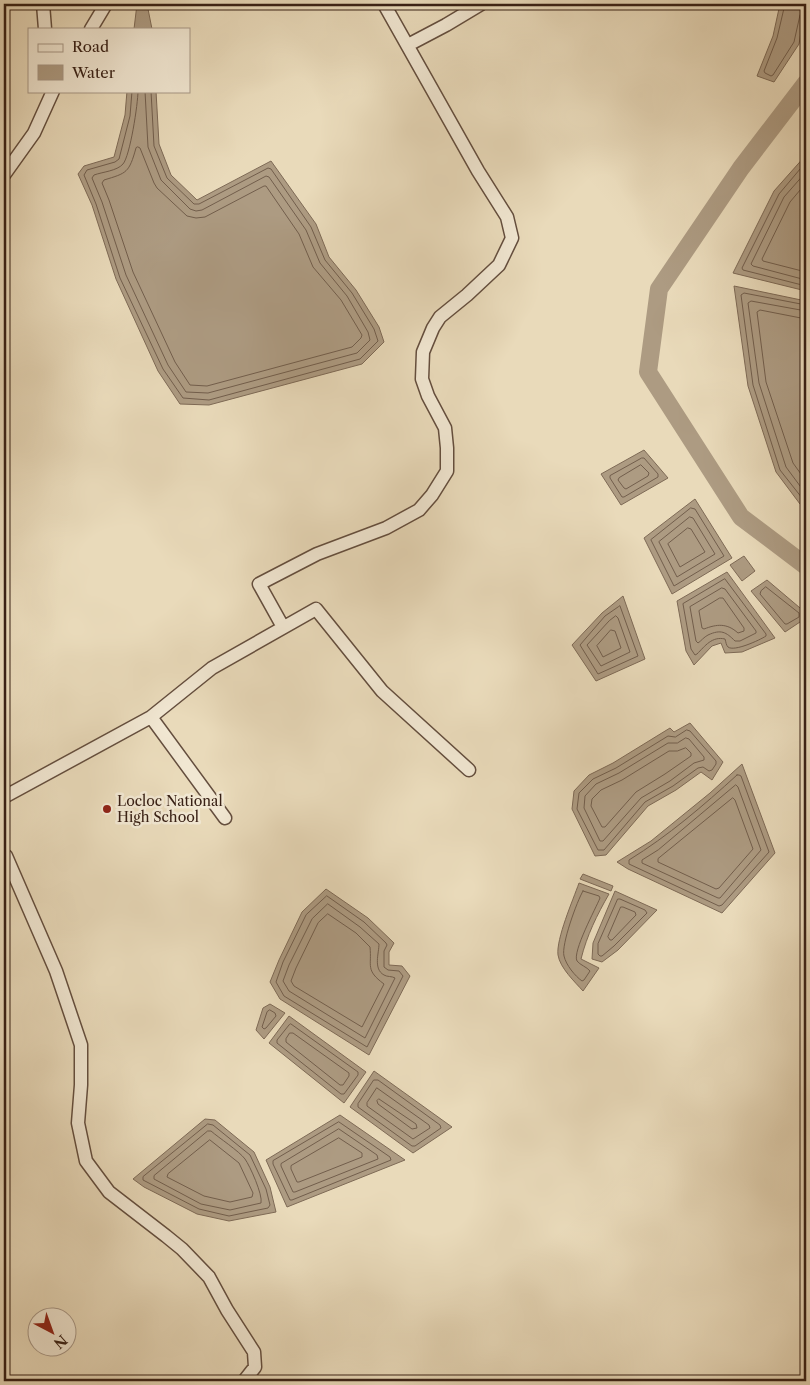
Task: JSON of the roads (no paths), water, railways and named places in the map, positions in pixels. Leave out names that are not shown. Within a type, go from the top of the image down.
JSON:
[{"type":"street","points":[[43,4],[45,28]]},
{"type":"street","points":[[93,28],[106,4]]},
{"type":"street","points":[[283,627],[259,584],[317,554],[386,528],[419,510],[432,495],[447,471],[446,428],[428,396],[422,379],[423,352],[440,317],[499,265],[512,238],[507,217],[478,171],[384,4]]},
{"type":"street","points":[[408,45],[481,4]]},
{"type":"street","points":[[4,174],[34,133],[51,93]]},
{"type":"street","points":[[4,797],[151,717],[212,668],[316,609],[382,691],[470,770]]},
{"type":"street","points":[[151,717],[225,818]]},
{"type":"street","points":[[5,854],[56,971],[80,1045],[81,1084],[78,1122],[86,1161],[109,1192],[166,1236],[209,1277],[227,1310],[254,1352],[255,1367],[244,1381]]},
{"type":"water","points":[[137,4],[147,4],[152,28],[134,28]]},
{"type":"water","points":[[780,4],[806,4],[799,44],[774,82],[757,76],[773,36]]},
{"type":"water","points":[[127,92],[156,92],[159,144],[171,175],[197,200],[271,161],[316,224],[329,257],[356,290],[379,327],[384,342],[362,364],[209,405],[180,404],[158,371],[116,279],[92,205],[78,174],[84,166],[114,157],[125,115]]},
{"type":"water","points":[[806,155],[806,291],[733,273],[774,191]]},
{"type":"water","points":[[734,286],[806,301],[806,509],[800,504],[776,472],[748,386]]},
{"type":"water","points":[[644,450],[668,478],[621,505],[601,474]]},
{"type":"water","points":[[695,499],[732,558],[672,594],[644,538]]},
{"type":"water","points":[[744,556],[755,571],[742,581],[730,565]]},
{"type":"water","points":[[727,572],[775,638],[742,652],[725,653],[721,643],[712,646],[694,665],[686,651],[677,601]]},
{"type":"water","points":[[767,580],[806,613],[806,618],[785,632],[751,591]]},
{"type":"water","points":[[623,596],[645,659],[596,681],[572,645],[602,613]]},
{"type":"water","points":[[690,723],[723,762],[712,780],[701,772],[676,790],[648,806],[606,855],[595,856],[572,809],[574,791],[589,775],[613,763],[670,728],[674,732]]},
{"type":"water","points":[[742,764],[775,853],[722,913],[617,862],[651,841]]},
{"type":"water","points":[[583,874],[613,886],[611,891],[580,879]]},
{"type":"water","points":[[579,883],[609,894],[593,925],[581,959],[599,968],[583,991],[565,970],[558,955],[562,930]]},
{"type":"water","points":[[326,889],[368,918],[394,943],[389,952],[389,965],[402,966],[410,976],[369,1055],[280,999],[270,982],[302,912]]},
{"type":"water","points":[[615,891],[657,910],[618,950],[602,962],[592,959],[593,943]]},
{"type":"water","points":[[270,1004],[285,1013],[264,1039],[256,1030],[263,1008]]},
{"type":"water","points":[[289,1016],[366,1072],[344,1103],[269,1043]]},
{"type":"water","points":[[374,1071],[452,1127],[413,1153],[350,1107]]},
{"type":"water","points":[[340,1115],[405,1160],[287,1207],[266,1160]]},
{"type":"water","points":[[205,1119],[215,1120],[254,1152],[270,1187],[276,1212],[229,1221],[197,1214],[144,1187],[133,1179]]},
{"type":"waterway","points":[[806,83],[741,168],[659,289],[648,372],[741,517],[806,566]]},
{"type":"place","name":"Locloc National High School","points":[[107,809]]}]
